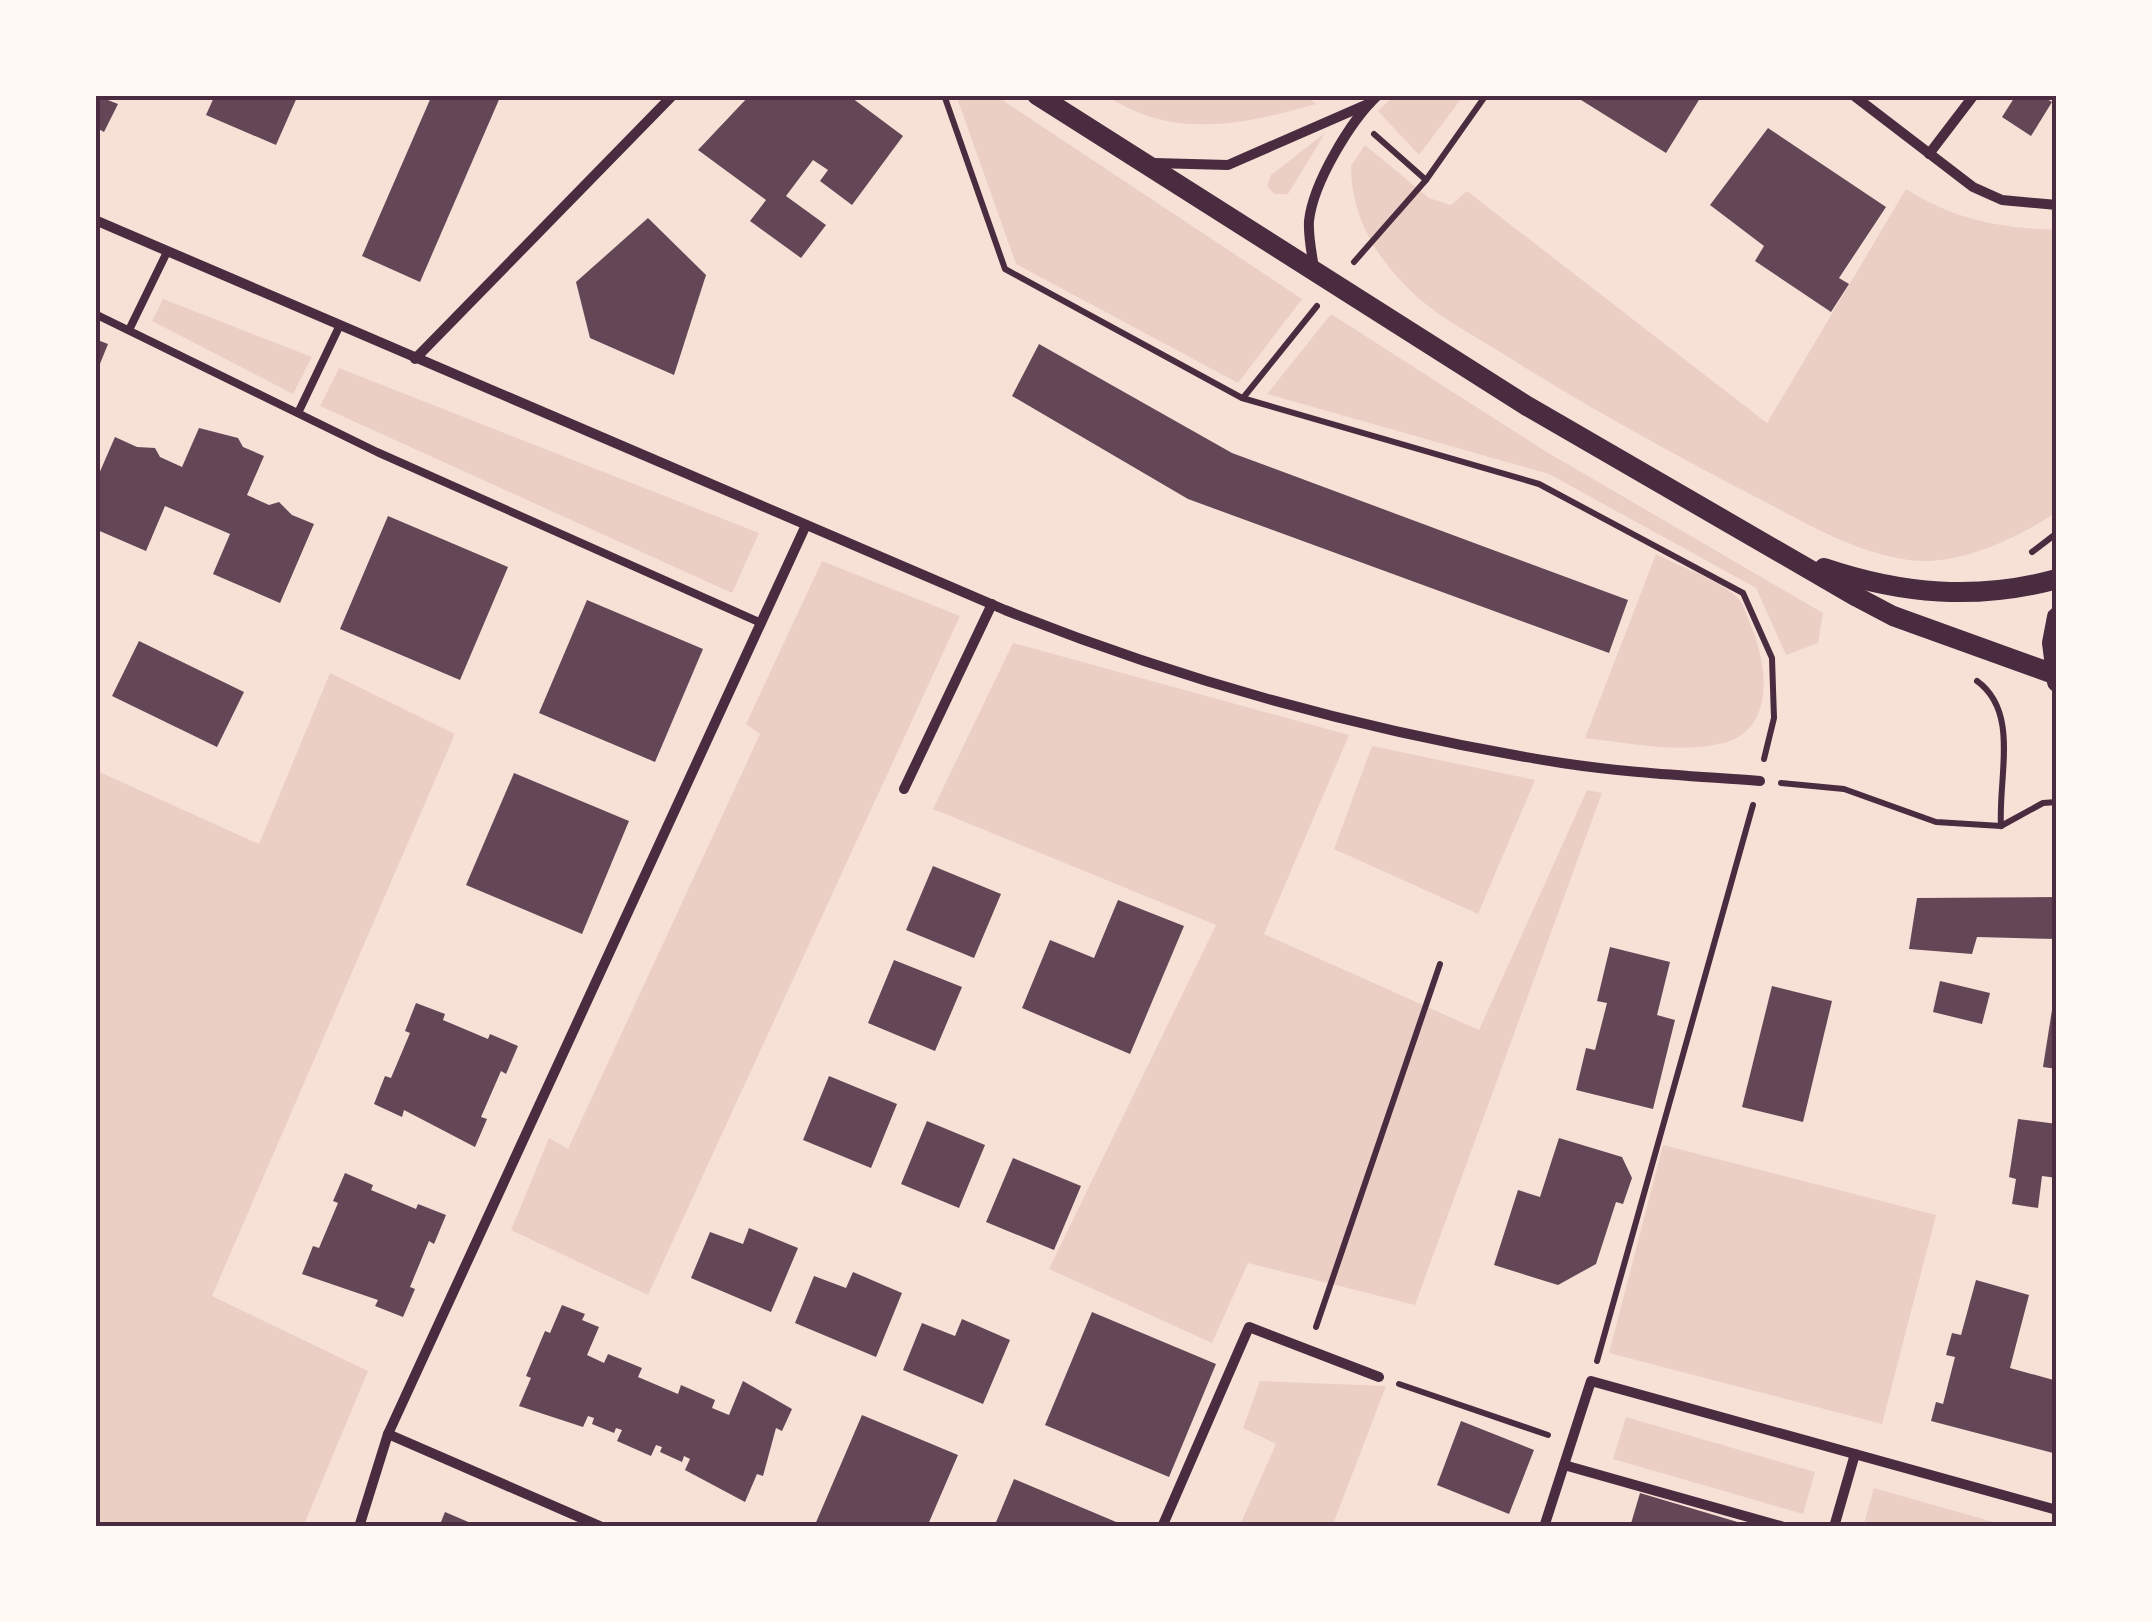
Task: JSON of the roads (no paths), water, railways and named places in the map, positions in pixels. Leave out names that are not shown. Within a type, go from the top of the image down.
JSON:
[{"type":"main road","points":[[1037,95],[1526,406],[1893,616],[2056,678],[2052,642],[2057,617]]},
{"type":"main road","points":[[1788,556],[1881,587],[1912,591],[1988,591],[2057,579]]},
{"type":"street","points":[[415,360],[673,95]]},
{"type":"street","points":[[1853,95],[1987,194],[2017,202],[2057,204]]},
{"type":"street","points":[[1930,154],[1974,95]]},
{"type":"street","points":[[1140,161],[1179,166],[1228,165],[1374,99]]},
{"type":"street","points":[[1314,272],[1309,230],[1312,205],[1336,154],[1374,99]]},
{"type":"street","points":[[95,220],[992,604],[1184,674],[1372,724],[1566,763],[1760,781]]},
{"type":"street","points":[[360,1527],[388,1434],[806,525]]},
{"type":"street","points":[[904,789],[992,604]]},
{"type":"street","points":[[1162,1527],[1249,1327],[1379,1377]]},
{"type":"street","points":[[1544,1527],[1591,1381],[2057,1510]]},
{"type":"street","points":[[388,1434],[602,1527]]},
{"type":"street","points":[[1834,1527],[1855,1454]]},
{"type":"street","points":[[1564,1465],[1784,1527]]},
{"type":"lane","points":[[129,330],[167,252]]},
{"type":"lane","points":[[95,314],[298,413],[760,623]]},
{"type":"lane","points":[[298,413],[339,327]]}]
